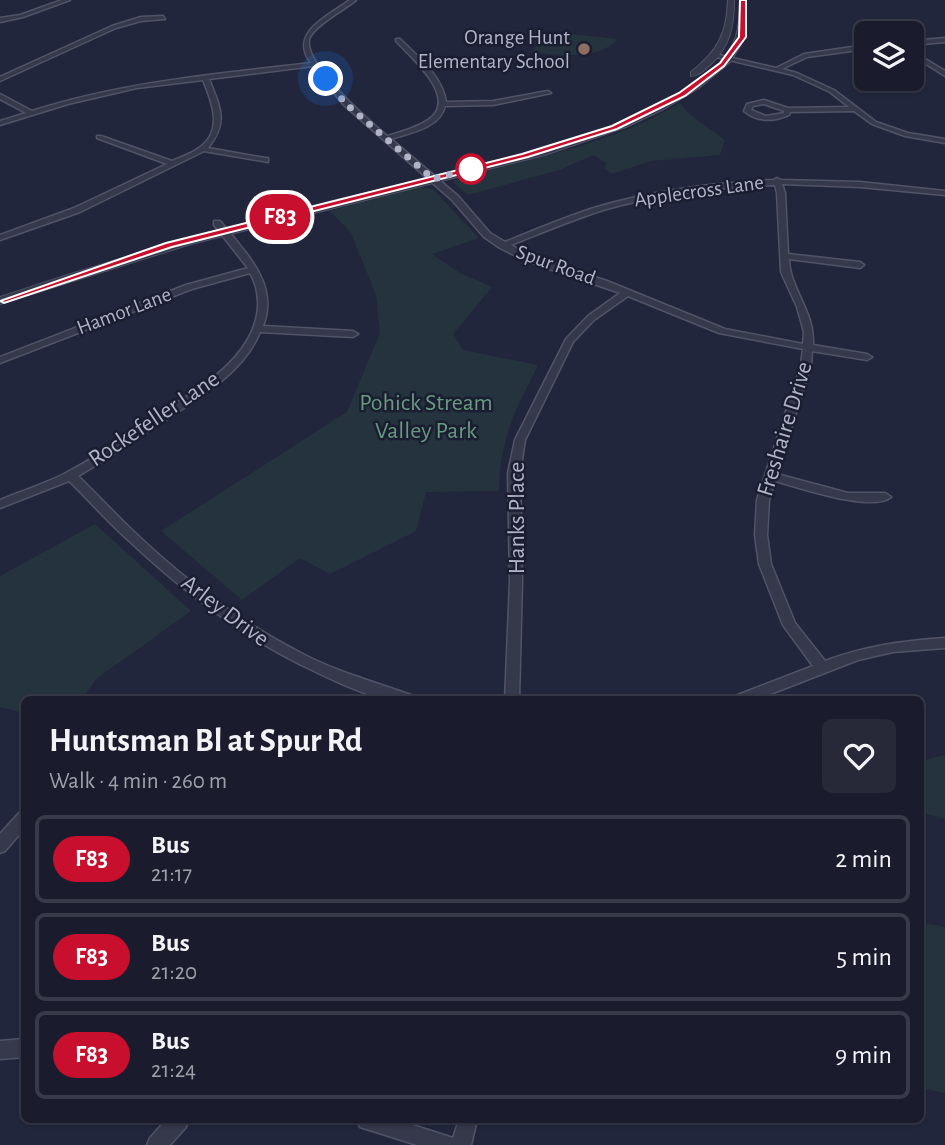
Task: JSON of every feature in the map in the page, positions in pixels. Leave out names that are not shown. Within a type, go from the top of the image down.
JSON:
[{"type":"street","points":[[43,0],[64,1]]},
{"type":"street","points":[[0,123],[110,91],[314,64],[305,47],[309,33],[353,0]]},
{"type":"street","points":[[378,0],[397,2]]},
{"type":"street","points":[[0,301],[220,227],[544,141],[619,116],[681,83],[715,56],[731,31],[731,0]]},
{"type":"street","points":[[0,290],[124,248],[433,179],[566,144],[614,127],[682,95],[704,80],[728,58],[744,32],[743,0]]},
{"type":"street","points":[[0,20],[64,1]]},
{"type":"street","points":[[0,79],[114,27],[141,19],[163,18]]},
{"type":"street","points":[[386,138],[427,125],[441,112],[444,104],[443,93],[436,79],[398,40]]},
{"type":"street","points":[[924,42],[945,40]]},
{"type":"street","points":[[778,69],[806,55],[854,49]]},
{"type":"street","points":[[715,56],[778,69],[822,85],[841,97],[853,109],[885,128],[945,141]]},
{"type":"street","points":[[924,61],[945,74]]},
{"type":"street","name":"Spur Road","points":[[314,64],[345,103],[455,198],[481,230],[503,246],[529,259],[627,292],[722,331],[867,357]]},
{"type":"street","points":[[0,238],[77,210],[203,149],[215,135],[219,121],[205,77]]},
{"type":"street","points":[[444,104],[493,103],[548,93]]},
{"type":"street","points":[[0,96],[31,113]]},
{"type":"street","points":[[787,110],[784,116],[769,118],[753,115],[746,108],[754,103],[764,102],[787,110],[853,109]]},
{"type":"street","points":[[99,137],[174,164]]},
{"type":"street","points":[[203,149],[265,160]]},
{"type":"street","name":"Applecross Lane","points":[[503,246],[571,219],[632,200],[707,186],[777,180],[841,182],[945,193]]},
{"type":"street","name":"Freshaire Drive","points":[[777,180],[781,193],[786,276],[806,320],[808,348],[806,365],[762,506],[761,535],[765,564],[789,625],[822,668]]},
{"type":"street","name":"Rockefeller Lane","points":[[0,504],[70,475],[125,442],[217,378],[245,350],[257,329],[263,309],[262,293],[251,270],[220,227]]},
{"type":"street","points":[[783,256],[860,265]]},
{"type":"street","name":"Hamor Lane","points":[[0,360],[189,287],[251,270]]},
{"type":"street","name":"Hanks Place","points":[[512,696],[516,581],[514,473],[520,440],[569,341],[591,318],[627,292]]},
{"type":"street","points":[[257,329],[353,334]]},
{"type":"street","name":"Arley Drive","points":[[70,475],[137,542],[252,634],[325,672],[397,696]]},
{"type":"street","points":[[770,476],[848,496],[885,497]]},
{"type":"street","points":[[750,696],[856,655],[892,648],[945,643]]},
{"type":"street","points":[[0,846],[21,822]]},
{"type":"street","points":[[0,1049],[21,1048]]},
{"type":"street","points":[[157,1145],[176,1123]]},
{"type":"street","points":[[377,1123],[447,1145]]},
{"type":"street","points":[[461,1145],[467,1123]]},
{"type":"green space","points":[[548,33],[617,39],[610,46],[589,54],[531,52]]},
{"type":"green space","points":[[680,103],[689,114],[725,140],[720,155],[651,161],[612,174],[604,168],[606,163],[594,155],[559,170],[468,195],[455,184],[454,181],[459,178],[601,139],[655,117]]},
{"type":"green space","name":"Pohick Stream Valley Park","points":[[419,187],[433,189],[479,238],[432,254],[460,273],[492,287],[453,334],[463,350],[538,365],[510,425],[502,455],[499,491],[426,492],[416,531],[330,574],[300,558],[242,600],[161,531],[347,412],[380,333],[376,295],[351,233],[330,211]]},
{"type":"green space","points":[[95,524],[191,611],[96,679],[85,696],[21,696],[21,712],[0,707],[0,576]]},
{"type":"green space","points":[[945,755],[945,819],[924,813],[924,760]]},
{"type":"green space","points":[[924,923],[945,927],[945,1093],[924,1089]]},
{"type":"bus line","name":"F83","points":[[0,301],[169,245],[525,156],[614,127],[682,95],[722,64],[743,37],[743,0]]},
{"type":"place","name":"Orange Hunt Elementary School","points":[[584,49]]},
{"type":"route","points":[[326,79],[345,103],[433,179],[479,167],[471,169]]}]
